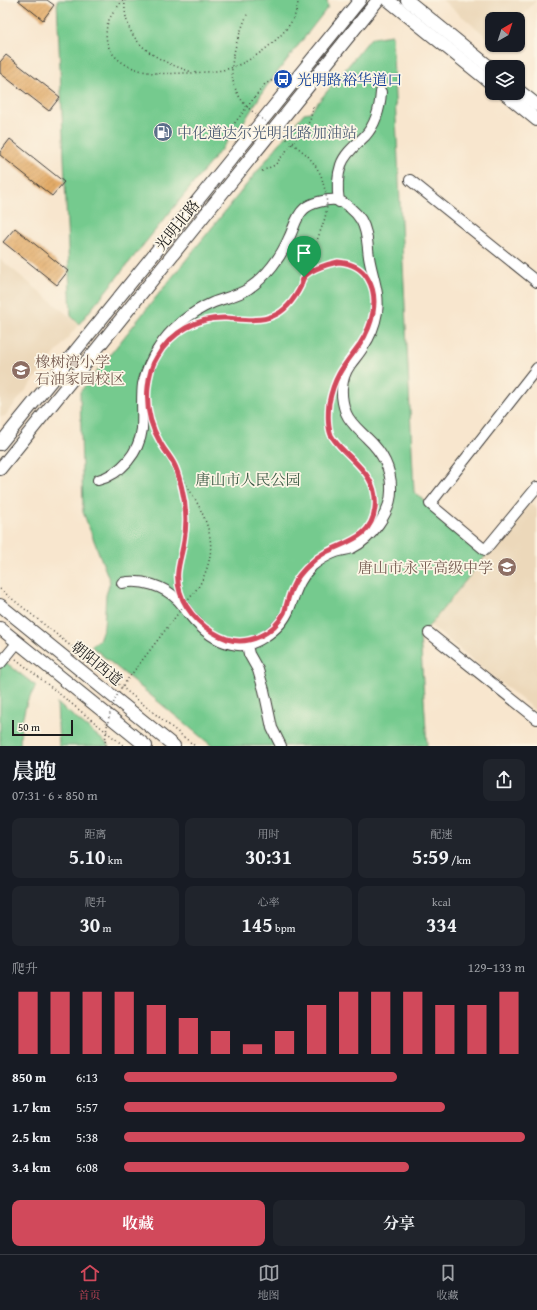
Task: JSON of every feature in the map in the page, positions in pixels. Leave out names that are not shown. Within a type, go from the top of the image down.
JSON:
[{"type":"main road","name":"光明北路","points":[[0,444],[360,0]]},
{"type":"main road","name":"光明北路","points":[[0,469],[378,0]]},
{"type":"main road","points":[[388,0],[485,78]]},
{"type":"main road","points":[[407,0],[485,63]]},
{"type":"main road","points":[[525,96],[537,105]]},
{"type":"main road","points":[[513,100],[537,120]]},
{"type":"main road","name":"朝阳西道","points":[[0,605],[174,746]]},
{"type":"main road","points":[[0,628],[146,746]]},
{"type":"street","points":[[339,202],[338,179],[342,163],[347,154],[367,134],[373,124],[378,113],[380,92]]},
{"type":"street","points":[[410,180],[537,282]]},
{"type":"street","points":[[98,480],[117,472],[128,461],[137,445],[142,430],[143,384],[147,371],[158,349],[169,334],[186,319],[212,303],[231,298],[247,290],[256,283],[281,254],[291,235],[298,215],[305,208],[313,203],[336,200],[346,205],[356,213],[366,231],[369,260],[378,293],[378,302],[374,325],[370,336],[349,366],[342,380],[343,404],[347,416],[355,427],[374,445],[383,457],[388,468],[392,492],[387,510],[381,521],[372,532],[351,548],[337,551],[314,564],[298,584],[289,611],[282,622],[275,630],[260,640],[247,645],[235,645],[211,636],[200,627],[177,599],[164,590],[144,582],[130,581],[122,583]]},
{"type":"street","points":[[537,368],[430,504],[485,550],[537,487]]},
{"type":"street","points":[[429,633],[537,719]]},
{"type":"street","points":[[0,664],[18,642]]},
{"type":"street","points":[[247,645],[248,654],[258,670],[272,728],[281,746]]},
{"type":"path","points":[[124,0],[127,23],[134,37],[156,58],[171,66],[193,72]]},
{"type":"path","points":[[124,0],[110,18],[107,25],[106,37],[108,47],[112,54],[127,66],[153,73],[211,71],[228,68],[245,62],[260,54],[287,29],[297,11],[298,0]]},
{"type":"path","points":[[190,325],[204,320],[222,318],[263,319],[275,316],[286,308],[300,288],[325,218],[327,208],[324,184],[315,165],[307,155],[247,107],[236,91],[231,73],[233,56],[248,12]]},
{"type":"path","points":[[227,141],[230,129],[265,84],[277,78]]},
{"type":"path","points":[[262,171],[275,165],[292,144],[310,121],[313,108]]},
{"type":"path","points":[[304,277],[319,268],[338,262],[346,262],[362,271]]},
{"type":"path","points":[[332,391],[328,410],[328,422],[331,434],[337,444],[367,474],[372,485],[375,502],[373,516]]},
{"type":"path","points":[[105,746],[106,728],[113,701],[121,688],[199,586],[206,573],[212,546],[208,524],[194,497],[160,442],[151,421]]},
{"type":"path","points":[[175,466],[185,507],[186,525],[177,578],[179,589]]},
{"type":"path","points":[[0,589],[195,746]]},
{"type":"path","points":[[184,601],[187,606]]},
{"type":"path","points":[[8,654],[124,746]]},
{"type":"shaded area","points":[[442,0],[536,0],[525,13],[525,12],[485,12],[485,35]]},
{"type":"shaded area","name":"橡树湾小学 石油家园校区","points":[[0,259],[79,324],[5,416],[0,417]]},
{"type":"shaded area","name":"唐山市永平高级中学","points":[[530,503],[537,508],[537,712],[430,625]]},
{"type":"green space","points":[[57,0],[327,0],[328,7],[266,87],[245,120],[79,324],[71,316]]},
{"type":"green space","name":"唐山市人民公园","points":[[392,35],[414,492],[487,554],[430,625],[420,635],[427,746],[212,746],[91,646],[99,640],[104,626],[106,595],[110,582],[83,512],[80,392],[304,113],[310,112],[371,38]]},
{"type":"green space","points":[[0,658],[36,686],[27,702],[21,723],[20,746],[0,746]]},
{"type":"green space","points":[[57,703],[110,746],[59,746]]},
{"type":"building","points":[[18,0],[47,0],[54,5],[43,20]]},
{"type":"building","points":[[6,55],[60,97],[49,111],[0,73],[0,62]]},
{"type":"building","points":[[10,139],[64,182],[52,196],[0,155],[0,152]]},
{"type":"building","points":[[15,228],[68,271],[57,285],[3,242]]},
{"type":"place","name":"光明路裕华道口","points":[[283,79]]},
{"type":"place","name":"中化道达尔光明北路加油站","points":[[163,132]]},
{"type":"place","name":"橡树湾小学 石油家园校区","points":[[21,370]]},
{"type":"place","name":"唐山市永平高级中学","points":[[507,567]]},
{"type":"route","points":[[338,262],[346,262],[362,271],[367,276],[371,284],[374,302],[372,319],[362,341],[344,365],[334,385],[328,410],[328,422],[331,434],[337,444],[367,474],[375,495],[375,509],[371,522],[364,532],[355,540],[321,554],[303,571],[292,586],[282,616],[269,631],[253,639],[236,641],[215,634],[199,622],[181,595],[177,578],[186,525],[185,507],[175,466],[160,442],[153,428],[149,415],[147,399],[151,368],[157,355],[168,342],[179,331],[190,325],[204,320],[222,318],[263,319],[275,316],[286,308],[293,300],[304,277],[319,268],[338,262]]}]
